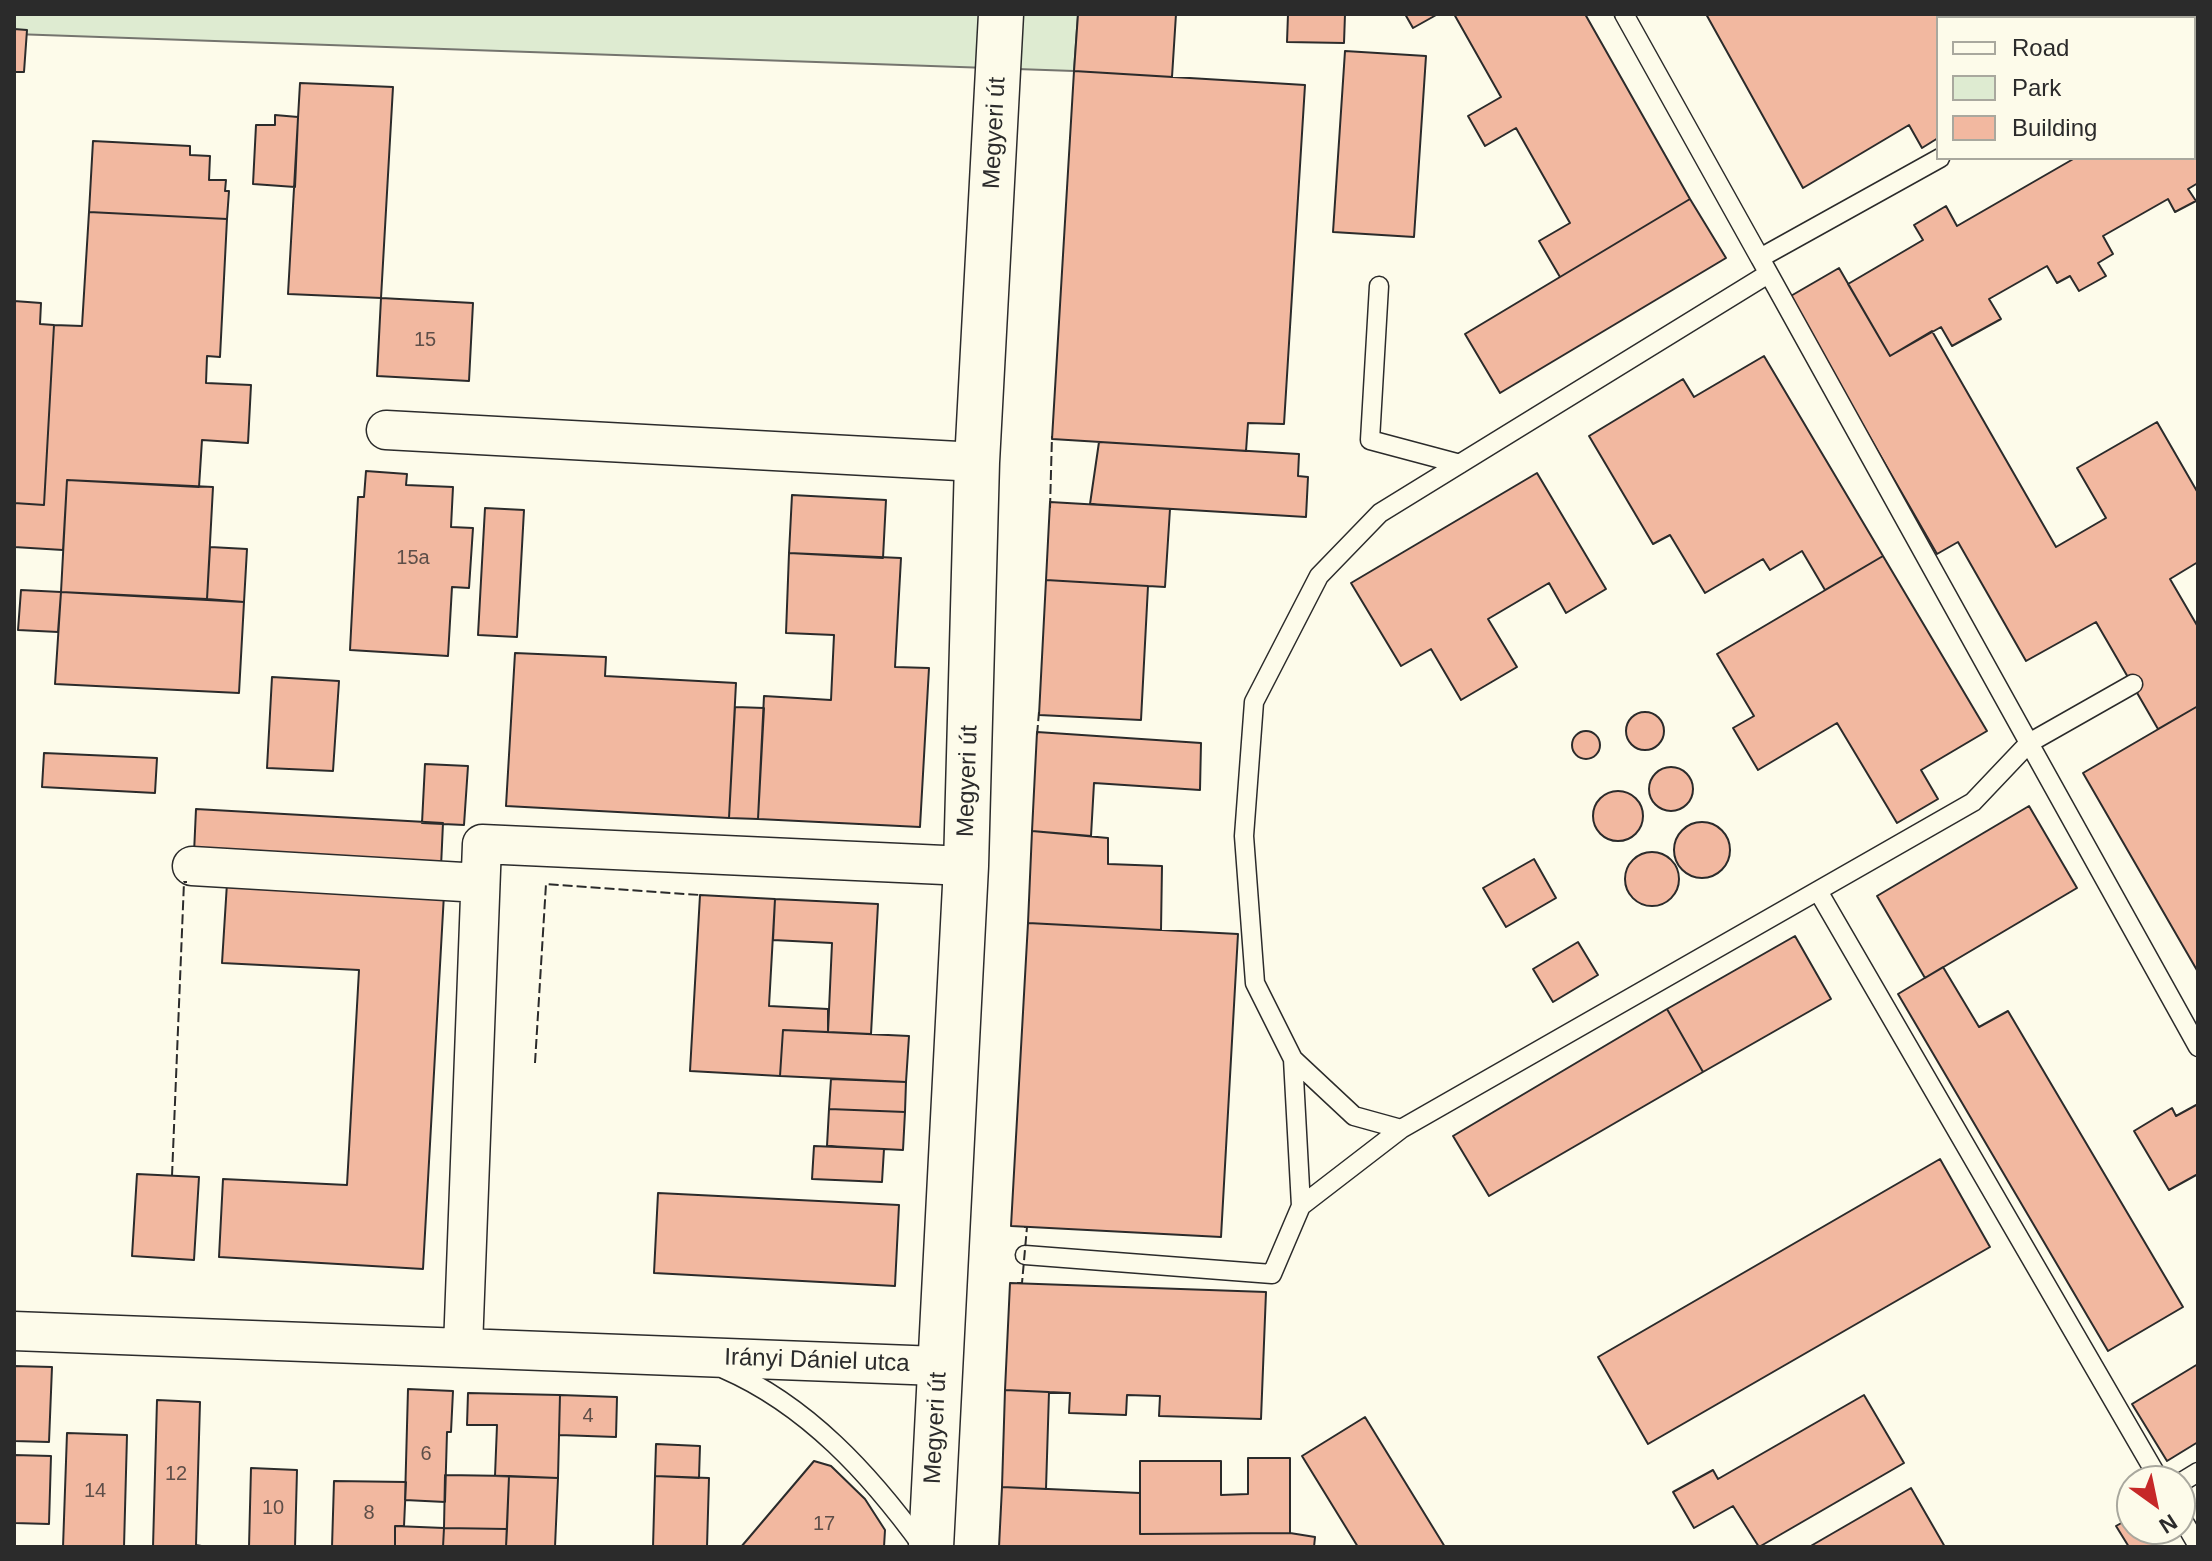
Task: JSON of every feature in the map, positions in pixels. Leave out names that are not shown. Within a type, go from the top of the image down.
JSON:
[{"type":"main road","name":"Megyeri út","points":[[931,1547],[966,866],[977,462],[1001,14]]},
{"type":"street","points":[[386,430],[977,462]]},
{"type":"street","points":[[463,1347],[482,844],[966,866]]},
{"type":"street","points":[[192,866],[480,883]]},
{"type":"street","name":"Irányi Dániel utca","points":[[14,1331],[938,1366]]},
{"type":"lane","points":[[1624,14],[2198,1047]]},
{"type":"lane","points":[[1401,1129],[1354,1116],[1293,1059],[1255,983],[1244,836],[1254,702],[1319,576],[1380,513],[1764,266],[1937,160]]},
{"type":"lane","points":[[1379,286],[1370,440],[1460,464]]},
{"type":"lane","points":[[1301,1206],[1401,1129],[1973,802],[2029,743],[2133,684]]},
{"type":"lane","points":[[1818,891],[2151,1465]]},
{"type":"lane","points":[[1025,1255],[1272,1274],[1301,1206],[1293,1059]]},
{"type":"lane","points":[[696,1357],[758,1384],[829,1437],[894,1507],[923,1547]]},
{"type":"green space","points":[[14,14],[1078,14],[1074,71],[14,34]]},
{"type":"building","points":[[1078,14],[1176,14],[1172,77],[1074,71]]},
{"type":"building","points":[[1288,14],[1345,14],[1344,43],[1287,42]]},
{"type":"building","points":[[1405,14],[1438,14],[1413,28]]},
{"type":"building","points":[[1454,14],[1585,14],[1690,199],[1560,277],[1539,241],[1570,223],[1516,128],[1485,146],[1468,116],[1501,97]]},
{"type":"building","points":[[1706,14],[1955,14],[1956,16],[1936,16],[1936,139],[1922,148],[1909,125],[1803,188]]},
{"type":"building","points":[[1978,14],[2105,14],[2102,16],[1974,16]]},
{"type":"building","points":[[14,29],[27,30],[24,72],[14,72]]},
{"type":"building","points":[[1345,51],[1426,56],[1414,237],[1333,232]]},
{"type":"building","points":[[1074,71],[1305,85],[1284,424],[1248,423],[1246,451],[1052,439]]},
{"type":"building","points":[[300,83],[393,87],[381,298],[288,294]]},
{"type":"building","points":[[2198,87],[2198,183],[2188,189],[2196,201],[2175,212],[2168,199],[2103,236],[2113,254],[2098,263],[2106,276],[2079,291],[2070,276],[2057,283],[2047,266],[1989,299],[2001,319],[1952,346],[1941,327],[1890,356],[1848,284],[1923,240],[1914,225],[1946,206],[1957,226],[2072,160],[2196,160]]},
{"type":"building","points":[[275,115],[298,117],[295,187],[253,184],[256,125],[275,125]]},
{"type":"building","points":[[93,141],[190,146],[190,155],[210,156],[209,180],[226,180],[225,191],[229,191],[227,219],[89,212]]},
{"type":"building","points":[[1690,199],[1726,258],[1500,393],[1465,334]]},
{"type":"building","points":[[89,212],[227,219],[220,357],[207,356],[206,383],[251,385],[248,443],[202,440],[199,487],[67,480],[63,550],[14,547],[14,503],[44,505],[54,325],[82,326]]},
{"type":"building","points":[[1839,268],[1890,356],[1932,331],[2056,547],[2106,518],[2077,468],[2157,422],[2198,493],[2198,562],[2170,579],[2198,627],[2198,706],[2158,729],[2096,622],[2026,661],[1958,542],[1937,554],[1789,297]]},
{"type":"building","points":[[381,298],[473,303],[469,381],[377,376]]},
{"type":"building","points":[[14,301],[41,303],[40,324],[54,325],[44,505],[14,503]]},
{"type":"building","points":[[1764,356],[1883,556],[1825,590],[1802,551],[1770,570],[1763,559],[1705,593],[1670,535],[1653,544],[1589,436],[1683,379],[1694,397]]},
{"type":"building","points":[[1099,442],[1299,454],[1298,476],[1308,477],[1306,517],[1090,504]]},
{"type":"building","points":[[366,471],[407,474],[406,485],[453,487],[451,527],[473,528],[469,588],[452,587],[448,656],[350,650],[358,497],[364,497]]},
{"type":"building","points":[[1537,473],[1606,589],[1566,613],[1549,583],[1488,619],[1517,667],[1461,700],[1431,649],[1401,666],[1351,583]]},
{"type":"building","points":[[67,480],[213,487],[207,599],[61,592]]},
{"type":"building","points":[[792,495],[886,500],[883,558],[789,553]]},
{"type":"building","points":[[1050,502],[1170,509],[1165,587],[1046,580]]},
{"type":"building","points":[[485,508],[524,510],[517,637],[478,635]]},
{"type":"building","points":[[210,547],[247,549],[244,602],[207,599]]},
{"type":"building","points":[[789,553],[901,558],[895,667],[929,668],[920,827],[758,819],[764,696],[831,700],[834,635],[786,633]]},
{"type":"building","points":[[1883,556],[1987,731],[1921,770],[1938,799],[1897,823],[1837,723],[1758,770],[1733,728],[1754,716],[1717,654]]},
{"type":"building","points":[[1046,580],[1148,586],[1141,720],[1039,715]]},
{"type":"building","points":[[21,590],[61,592],[58,632],[18,630]]},
{"type":"building","points":[[61,592],[244,602],[239,693],[55,684]]},
{"type":"building","points":[[515,653],[606,657],[605,676],[736,683],[729,818],[506,806]]},
{"type":"building","points":[[272,677],[339,681],[333,771],[267,768]]},
{"type":"building","points":[[2198,706],[2198,972],[2083,773]]},
{"type":"building","points":[[735,707],[764,708],[758,819],[729,818]]},
{"type":"building","points":[[1645,712],[1659,717],[1664,731],[1659,745],[1645,750],[1631,745],[1626,731],[1631,717]]},
{"type":"building","points":[[1586,731],[1596,735],[1600,745],[1596,755],[1586,759],[1576,755],[1572,745],[1576,735]]},
{"type":"building","points":[[1037,732],[1201,743],[1200,790],[1094,783],[1091,836],[1032,831]]},
{"type":"building","points":[[44,753],[157,758],[155,793],[42,787]]},
{"type":"building","points":[[425,764],[468,766],[464,825],[422,823]]},
{"type":"building","points":[[1671,767],[1687,773],[1693,789],[1687,805],[1671,811],[1655,805],[1649,789],[1655,773]]},
{"type":"building","points":[[1618,791],[1636,798],[1643,816],[1636,834],[1618,841],[1600,834],[1593,816],[1600,798]]},
{"type":"building","points":[[2029,806],[2077,888],[1925,978],[1877,896]]},
{"type":"building","points":[[196,809],[443,823],[441,867],[194,853]]},
{"type":"building","points":[[1702,822],[1722,830],[1730,850],[1722,870],[1702,878],[1682,870],[1674,850],[1682,830]]},
{"type":"building","points":[[1032,831],[1108,838],[1108,864],[1162,866],[1161,930],[1028,923]]},
{"type":"building","points":[[1652,852],[1671,860],[1679,879],[1671,898],[1652,906],[1633,898],[1625,879],[1633,860]]},
{"type":"building","points":[[1534,859],[1556,898],[1506,927],[1483,888]]},
{"type":"building","points":[[227,883],[444,894],[423,1269],[219,1257],[223,1179],[347,1185],[359,970],[222,963]]},
{"type":"building","points":[[700,895],[775,899],[769,1006],[828,1009],[828,1032],[783,1030],[780,1076],[690,1071]]},
{"type":"building","points":[[775,899],[878,904],[871,1034],[828,1032],[832,943],[773,940]]},
{"type":"building","points":[[1028,923],[1238,934],[1221,1237],[1011,1226]]},
{"type":"building","points":[[1795,936],[1831,999],[1703,1072],[1667,1009]]},
{"type":"building","points":[[1578,942],[1598,975],[1553,1002],[1533,969]]},
{"type":"building","points":[[1943,967],[1979,1027],[2008,1011],[2183,1307],[2108,1351],[1898,994]]},
{"type":"building","points":[[1667,1009],[1703,1072],[1489,1196],[1453,1136]]},
{"type":"building","points":[[783,1030],[909,1036],[906,1082],[780,1076]]},
{"type":"building","points":[[831,1079],[906,1082],[905,1112],[829,1109]]},
{"type":"building","points":[[2198,1104],[2198,1174],[2169,1190],[2134,1131],[2172,1108],[2176,1116]]},
{"type":"building","points":[[829,1109],[905,1112],[903,1150],[827,1146]]},
{"type":"building","points":[[814,1146],[884,1149],[882,1182],[812,1179]]},
{"type":"building","points":[[1940,1159],[1990,1247],[1648,1444],[1598,1357]]},
{"type":"building","points":[[137,1174],[199,1177],[194,1260],[132,1256]]},
{"type":"building","points":[[658,1193],[899,1205],[895,1286],[654,1273]]},
{"type":"building","points":[[1010,1283],[1266,1292],[1261,1419],[1159,1416],[1160,1396],[1127,1395],[1126,1415],[1069,1413],[1070,1393],[1005,1390]]},
{"type":"building","points":[[2198,1364],[2198,1442],[2167,1461],[2132,1404]]},
{"type":"building","points":[[14,1366],[52,1367],[49,1442],[14,1441]]},
{"type":"building","points":[[408,1389],[453,1391],[451,1432],[447,1432],[445,1502],[405,1500]]},
{"type":"building","points":[[1005,1390],[1049,1392],[1046,1489],[1002,1487]]},
{"type":"building","points":[[468,1393],[560,1395],[558,1478],[495,1476],[497,1425],[467,1425]]},
{"type":"building","points":[[560,1395],[617,1397],[616,1437],[559,1435]]},
{"type":"building","points":[[1864,1395],[1904,1463],[1759,1547],[1733,1506],[1694,1528],[1673,1492],[1713,1470],[1718,1479]]},
{"type":"building","points":[[157,1400],[200,1402],[196,1545],[207,1547],[153,1547]]},
{"type":"building","points":[[1365,1417],[1445,1547],[1358,1547],[1302,1456]]},
{"type":"building","points":[[67,1433],[127,1435],[124,1547],[63,1547]]},
{"type":"building","points":[[656,1444],[700,1446],[699,1478],[655,1476]]},
{"type":"building","points":[[14,1455],[51,1456],[49,1524],[14,1523]]},
{"type":"building","points":[[1248,1458],[1290,1458],[1290,1533],[1140,1534],[1140,1461],[1221,1461],[1221,1495],[1248,1494]]},
{"type":"building","points":[[814,1461],[831,1466],[865,1499],[885,1530],[884,1547],[741,1547]]},
{"type":"building","points":[[251,1468],[297,1470],[295,1547],[249,1547]]},
{"type":"building","points":[[445,1475],[509,1476],[507,1529],[444,1528]]},
{"type":"building","points":[[509,1476],[558,1478],[555,1547],[506,1547]]},
{"type":"building","points":[[655,1476],[709,1478],[707,1547],[653,1547]]},
{"type":"building","points":[[334,1481],[406,1482],[404,1526],[395,1526],[395,1547],[332,1547]]},
{"type":"building","points":[[1002,1487],[1140,1493],[1140,1534],[1290,1533],[1315,1537],[1314,1547],[999,1547]]},
{"type":"building","points":[[1911,1488],[1945,1547],[1809,1547]]},
{"type":"building","points":[[395,1526],[444,1528],[443,1547],[395,1547]]},
{"type":"building","points":[[444,1528],[507,1529],[506,1547],[443,1547]]},
{"type":"fence","points":[[1050,508],[1052,436]]},
{"type":"fence","points":[[1037,735],[1039,712]]},
{"type":"fence","points":[[172,1176],[184,882],[187,882]]},
{"type":"fence","points":[[535,1063],[546,884],[700,895]]},
{"type":"fence","points":[[1017,1283],[1022,1283],[1027,1227],[1024,1227]]}]
